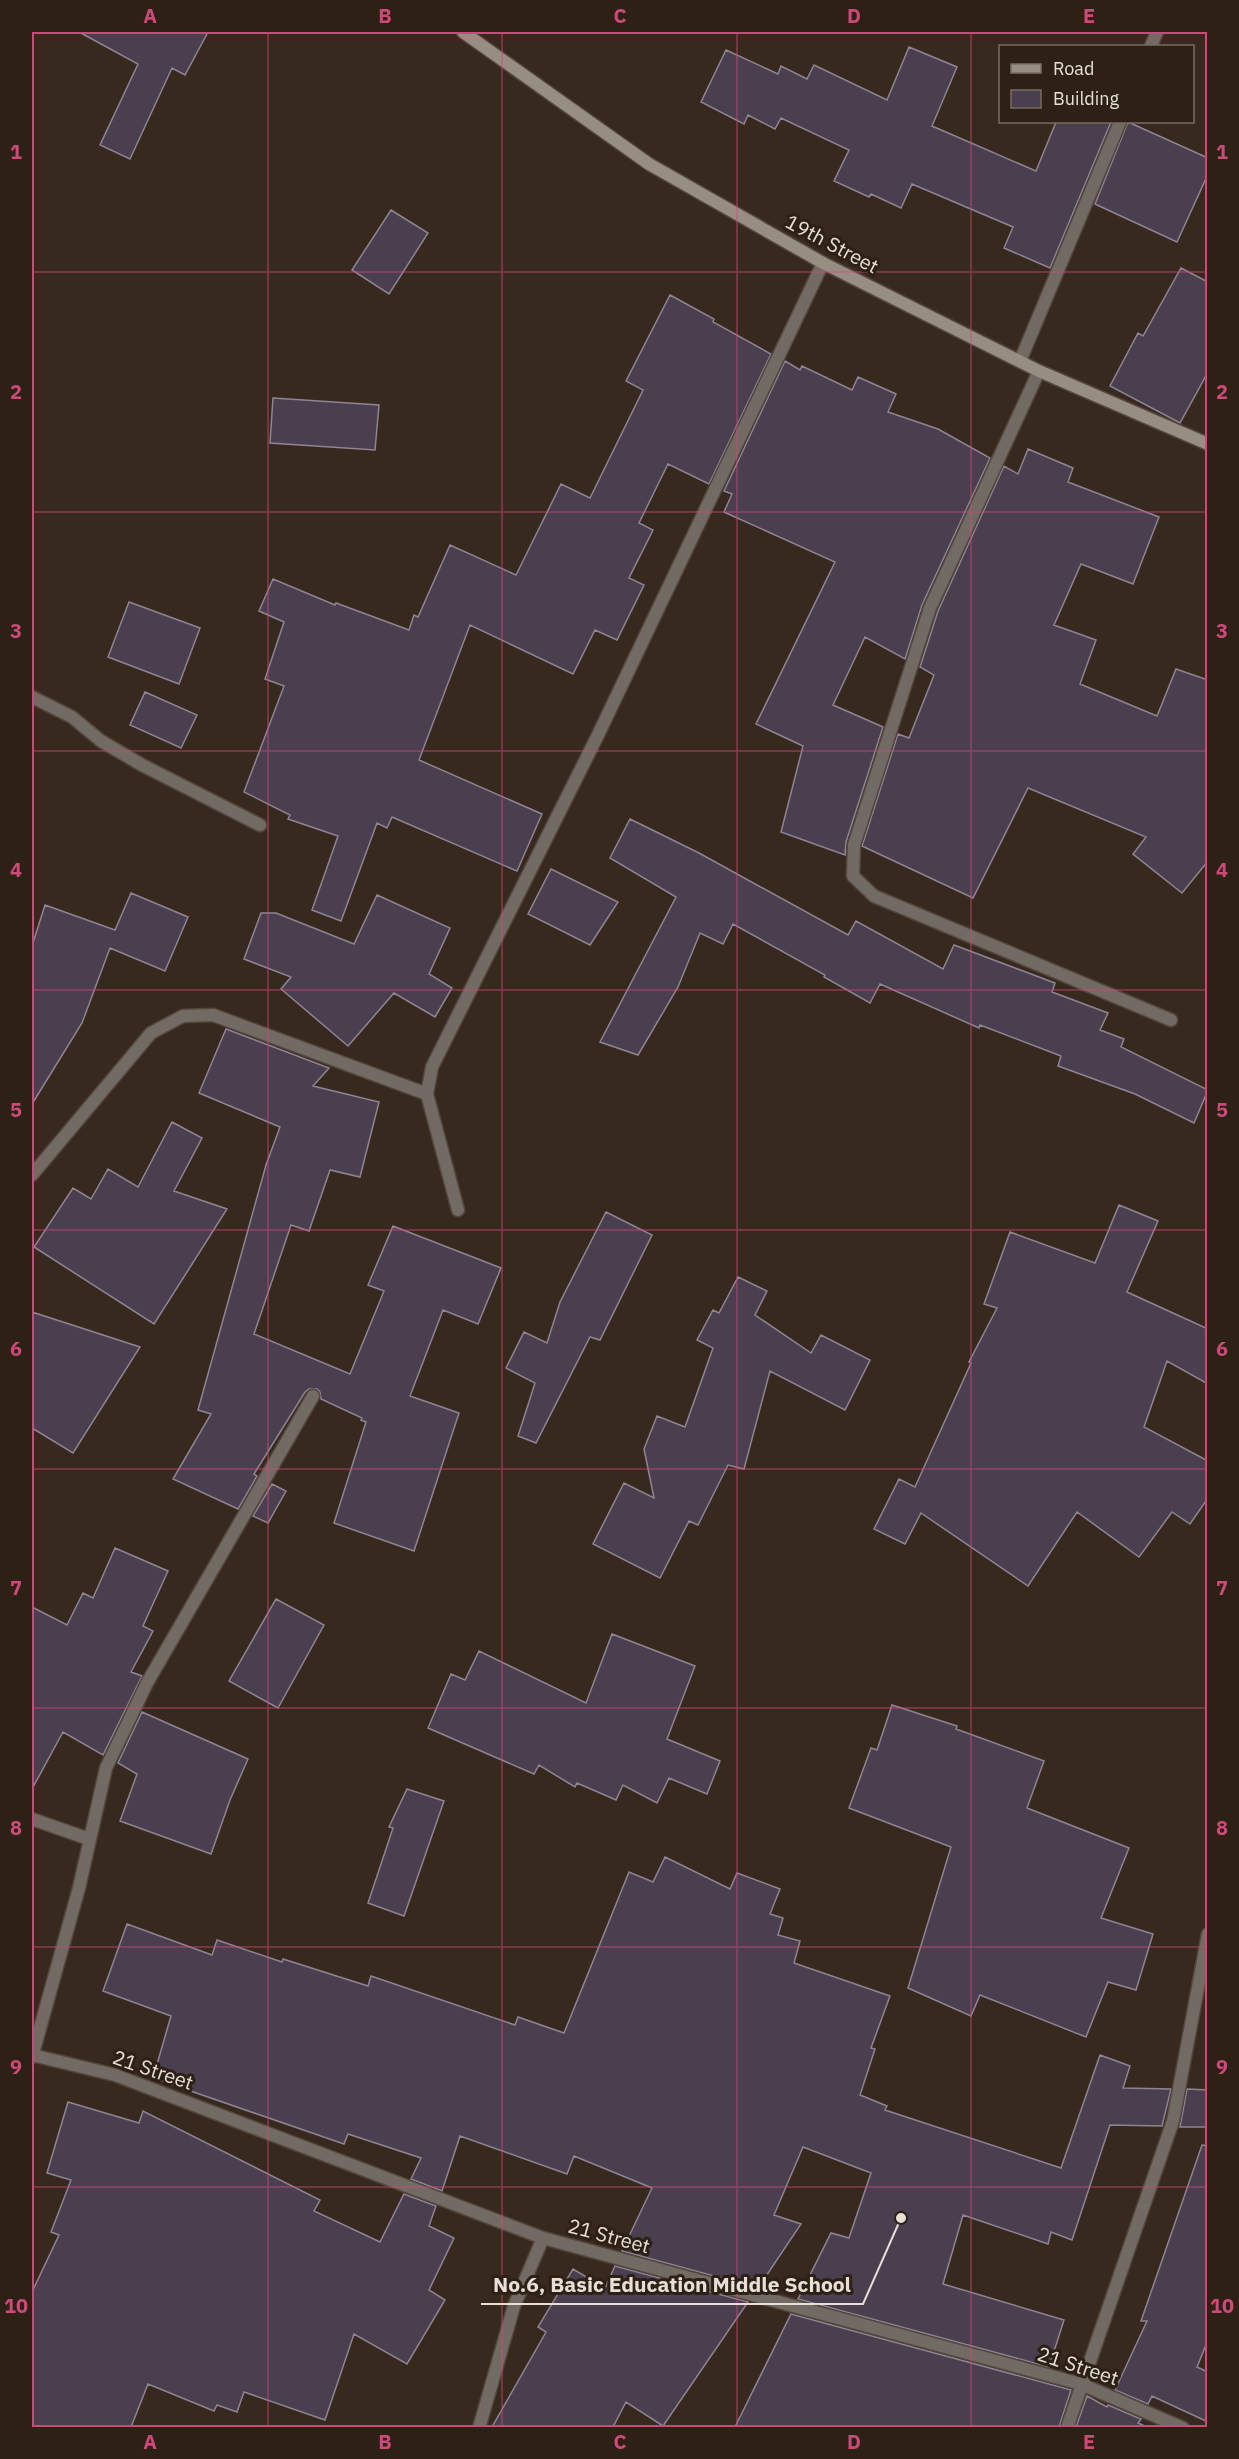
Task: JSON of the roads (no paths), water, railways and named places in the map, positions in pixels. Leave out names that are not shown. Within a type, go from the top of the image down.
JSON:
[{"type":"street","name":"19th Street","points":[[463,32],[649,164],[823,263],[1039,371],[1208,444]]},
{"type":"street","points":[[1020,361],[1120,123]]},
{"type":"street","points":[[458,1210],[427,1094],[432,1067],[603,725],[823,263]]},
{"type":"street","points":[[1039,371],[930,608],[854,845],[853,876],[874,896],[1171,1020]]},
{"type":"street","points":[[32,697],[72,717],[100,741],[142,765],[260,825]]},
{"type":"street","points":[[32,1175],[151,1033],[183,1016],[213,1015],[427,1094]]},
{"type":"street","points":[[32,2056],[80,1888],[88,1839],[106,1768],[147,1683],[313,1396]]},
{"type":"street","points":[[32,1819],[88,1839]]},
{"type":"street","points":[[1067,2427],[1173,2121],[1208,1934]]},
{"type":"street","name":"21 Street","points":[[32,2056],[115,2075],[543,2238],[1081,2384],[1183,2427]]},
{"type":"street","points":[[479,2427],[514,2306],[543,2238]]},
{"type":"place","name":"No.6, Basic Education Middle School","points":[[901,2218]]}]
